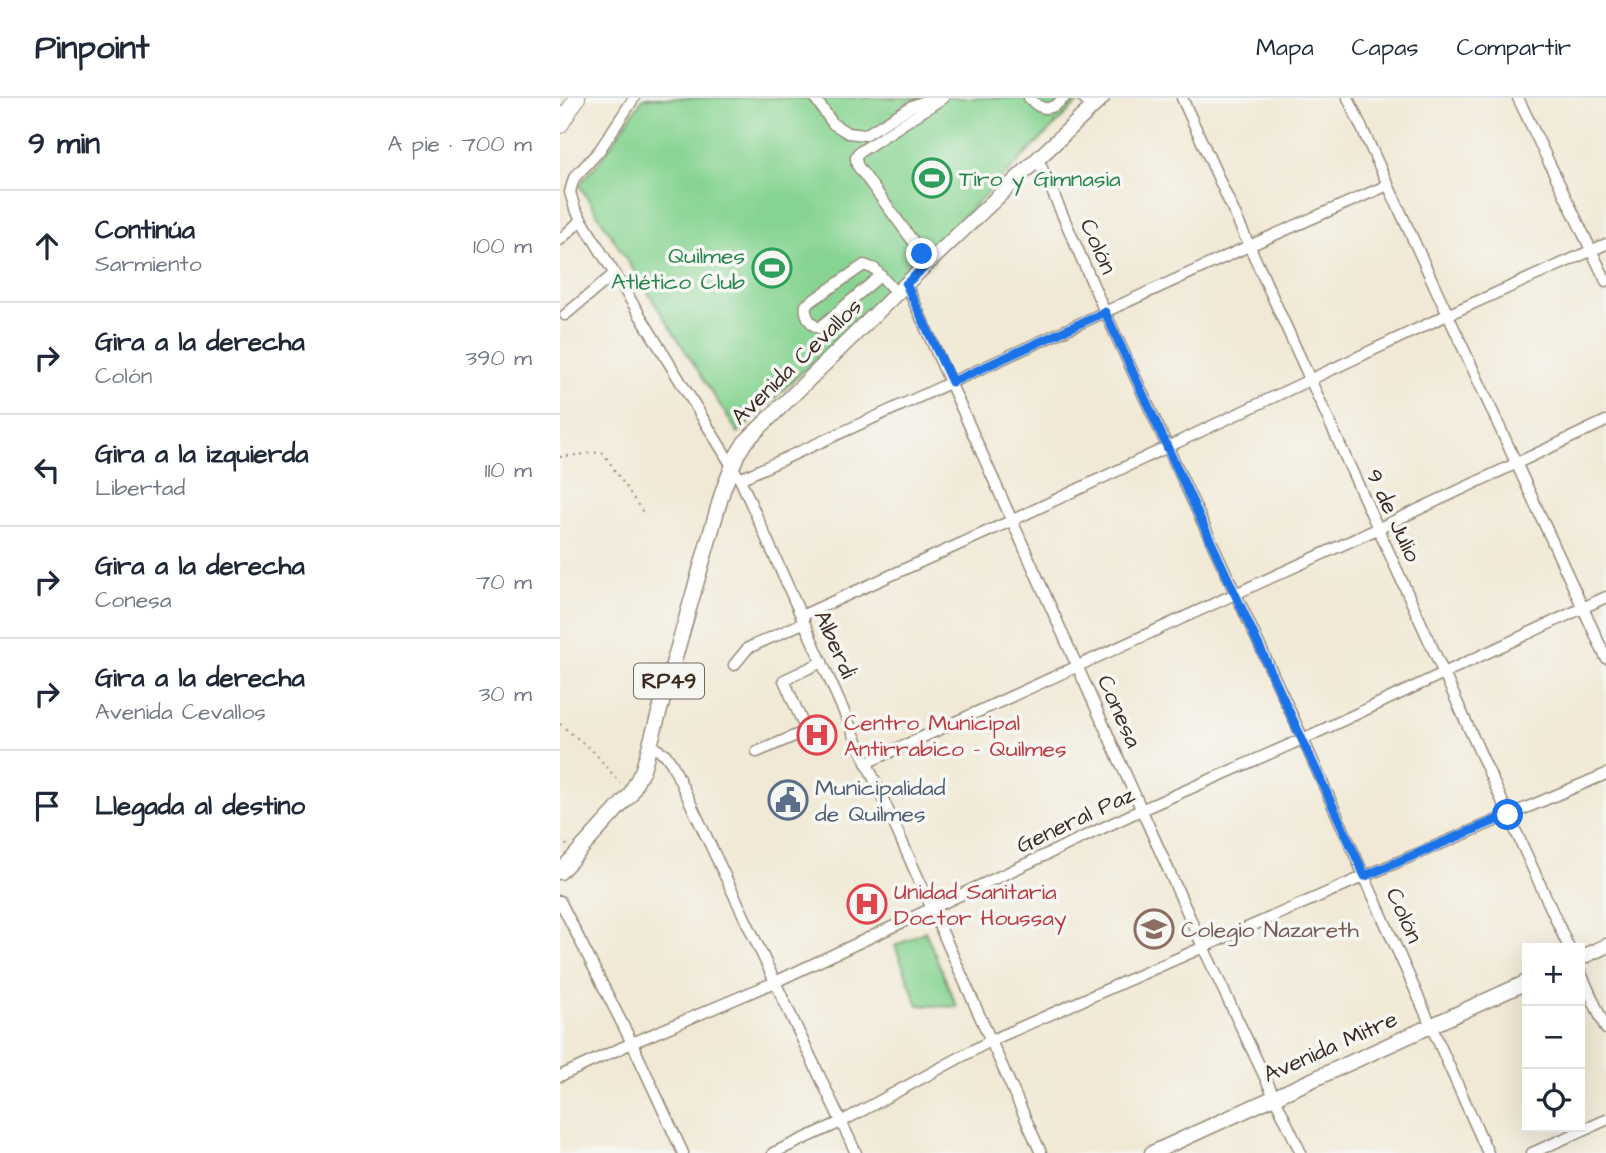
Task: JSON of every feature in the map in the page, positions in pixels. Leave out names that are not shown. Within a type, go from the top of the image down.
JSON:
[{"type":"highway","points":[[560,125],[577,98]]},
{"type":"main road","name":"Avenida Cevallos","points":[[560,872],[630,795],[643,769],[723,490],[745,442],[1038,159],[1092,101]]},
{"type":"main road","points":[[1585,956],[1606,946]]},
{"type":"main road","name":"Avenida Mitre","points":[[1152,1153],[1522,984]]},
{"type":"street","name":"Alberdi","points":[[634,98],[599,150],[574,178],[570,192],[575,209],[740,479],[1041,1153]]},
{"type":"street","points":[[815,98],[833,124],[848,133],[864,135],[912,106],[933,98]]},
{"type":"street","points":[[929,263],[857,165],[856,158],[858,153],[943,98]]},
{"type":"street","points":[[1029,98],[1037,106],[1046,109],[1053,108],[1064,98]]},
{"type":"street","name":"9 de Julio","points":[[1182,98],[1568,943]]},
{"type":"street","points":[[1348,98],[1606,658]]},
{"type":"street","points":[[1518,98],[1606,281]]},
{"type":"street","name":"Colón","points":[[1038,159],[1105,312],[1303,738],[1489,1153]]},
{"type":"street","points":[[740,479],[1248,246],[1388,185]]},
{"type":"street","points":[[560,240],[581,220]]},
{"type":"street","points":[[734,665],[748,648],[802,619],[1447,315],[1606,244]]},
{"type":"street","points":[[864,265],[870,266],[881,275],[819,328],[814,326],[806,313],[806,304],[864,265]]},
{"type":"street","points":[[565,315],[614,274]]},
{"type":"street","name":"Conesa","points":[[881,275],[902,289],[952,382],[1203,947],[1301,1153]]},
{"type":"street","points":[[866,763],[1606,421]]},
{"type":"street","name":"General Paz","points":[[560,1076],[775,982],[1141,810],[1606,597]]},
{"type":"street","points":[[757,752],[806,731],[784,680],[822,662]]},
{"type":"street","points":[[651,746],[665,754],[671,764],[856,1153]]},
{"type":"street","points":[[773,1153],[841,1122],[992,1040],[1365,876],[1606,774]]},
{"type":"street","points":[[560,901],[632,1043],[683,1153]]},
{"type":"street","points":[[1585,982],[1606,1029]]},
{"type":"street","points":[[1532,1153],[1606,1120]]},
{"type":"path","points":[[560,457],[601,452],[604,454],[644,514]]},
{"type":"path","points":[[560,724],[594,752],[630,795]]},
{"type":"green space","name":"Quilmes Atlético Club","points":[[643,98],[1082,98],[921,259],[738,433],[579,185],[603,157]]},
{"type":"green space","points":[[925,931],[957,1007],[918,1005],[895,946]]},
{"type":"place","name":"Tiro y Gimnasia","points":[[932,178]]},
{"type":"place","name":"Quilmes Atlético Club","points":[[772,268]]},
{"type":"place","name":"Centro Municipal Antirrabico - Quilmes","points":[[817,735]]},
{"type":"place","name":"Municipalidad de Quilmes","points":[[788,800]]},
{"type":"place","name":"Unidad Sanitaria Doctor Houssay","points":[[867,904]]},
{"type":"place","name":"Colegio Nazareth","points":[[1154,929]]},
{"type":"route","points":[[922,254],[929,263],[906,284],[952,382],[1105,312],[1365,876],[1508,815]]}]
